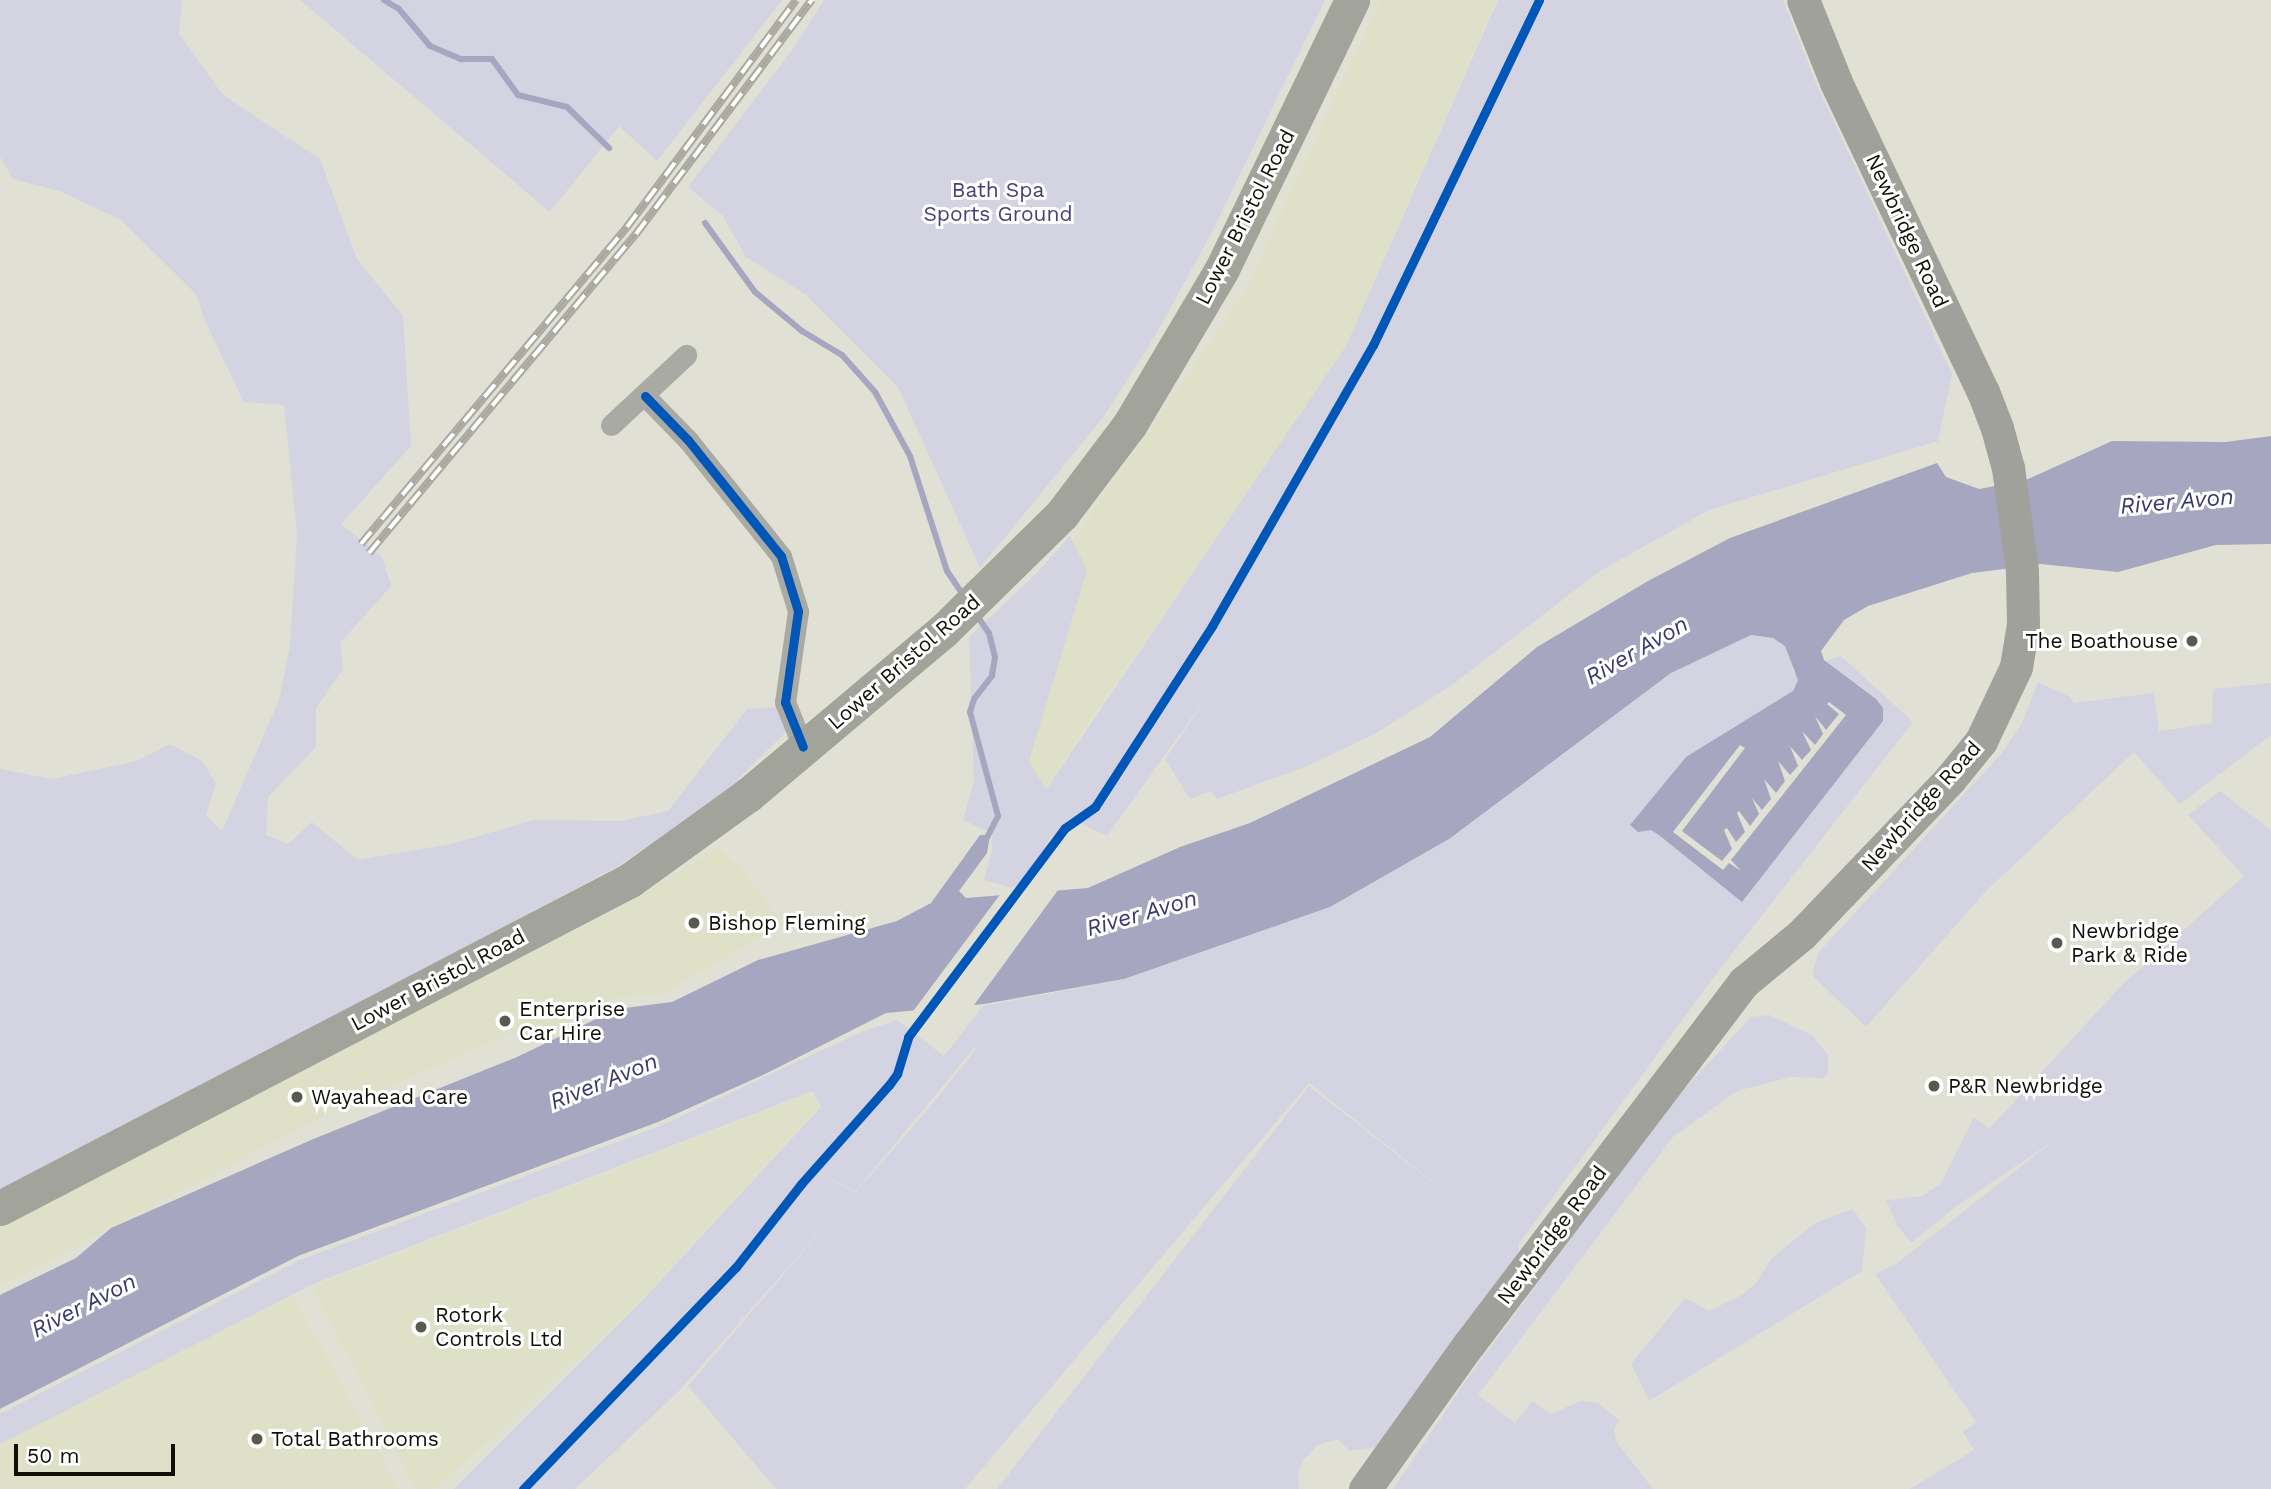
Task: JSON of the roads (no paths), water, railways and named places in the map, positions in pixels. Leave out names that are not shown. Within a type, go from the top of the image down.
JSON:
[{"type":"highway","name":"Lower Bristol Road","points":[[0,1208],[630,880],[748,795],[943,631],[1062,514],[1130,424],[1222,269],[1352,0]]},
{"type":"main road","name":"Newbridge Road","points":[[1365,1489],[1478,1333],[1744,982],[1802,934],[1950,779],[1981,741],[2016,667],[2023,624],[2022,571],[2008,468],[1997,428],[1836,82],[1803,0]]},
{"type":"street","points":[[611,425],[687,355]]},
{"type":"street","points":[[645,396],[704,459],[781,556],[798,611],[785,702],[803,747]]},
{"type":"water","name":"River Avon","points":[[2271,436],[2271,544],[2216,545],[2118,572],[2041,564],[1972,573],[1868,606],[1844,620],[1821,651],[1824,660],[1876,699],[1883,708],[1883,721],[1742,902],[1659,835],[1651,830],[1638,832],[1630,825],[1686,757],[1793,691],[1798,680],[1785,646],[1773,638],[1751,635],[1671,673],[1449,839],[1330,907],[1124,979],[984,1004],[886,1013],[765,1074],[658,1122],[298,1256],[0,1409],[0,1295],[76,1258],[111,1228],[311,1140],[517,1057],[617,1009],[672,1002],[758,960],[897,921],[931,903],[980,835],[990,835],[987,853],[959,891],[966,898],[1088,888],[1180,847],[1250,823],[1430,737],[1537,647],[1648,581],[1730,538],[1937,463],[1946,477],[1979,489],[2026,480],[2112,441],[2226,442]]},
{"type":"waterway","points":[[384,0],[399,9],[430,46],[461,59],[492,59],[518,95],[567,107],[609,148]]},
{"type":"waterway","points":[[705,223],[755,292],[802,331],[842,355],[875,392],[910,456],[947,571],[964,596]]},
{"type":"waterway","points":[[976,614],[989,633],[995,657],[992,676],[974,699],[970,712],[998,816],[986,840]]},
{"type":"railway","points":[[361,544],[627,227],[796,0]]},
{"type":"railway","points":[[369,553],[636,234],[812,0]]},
{"type":"place","name":"The Boathouse","points":[[2192,641]]},
{"type":"place","name":"Bishop Fleming","points":[[694,923]]},
{"type":"place","name":"Newbridge Park & Ride","points":[[2057,943]]},
{"type":"place","name":"Enterprise Car Hire","points":[[505,1021]]},
{"type":"place","name":"P&R Newbridge","points":[[1934,1086]]},
{"type":"place","name":"Wayahead Care","points":[[297,1097]]},
{"type":"place","name":"Rotork Controls Ltd","points":[[421,1327]]},
{"type":"place","name":"Total Bathrooms","points":[[257,1439]]},
{"type":"park label","name":"Bath Spa Sports Ground","points":[[998,202]]}]
